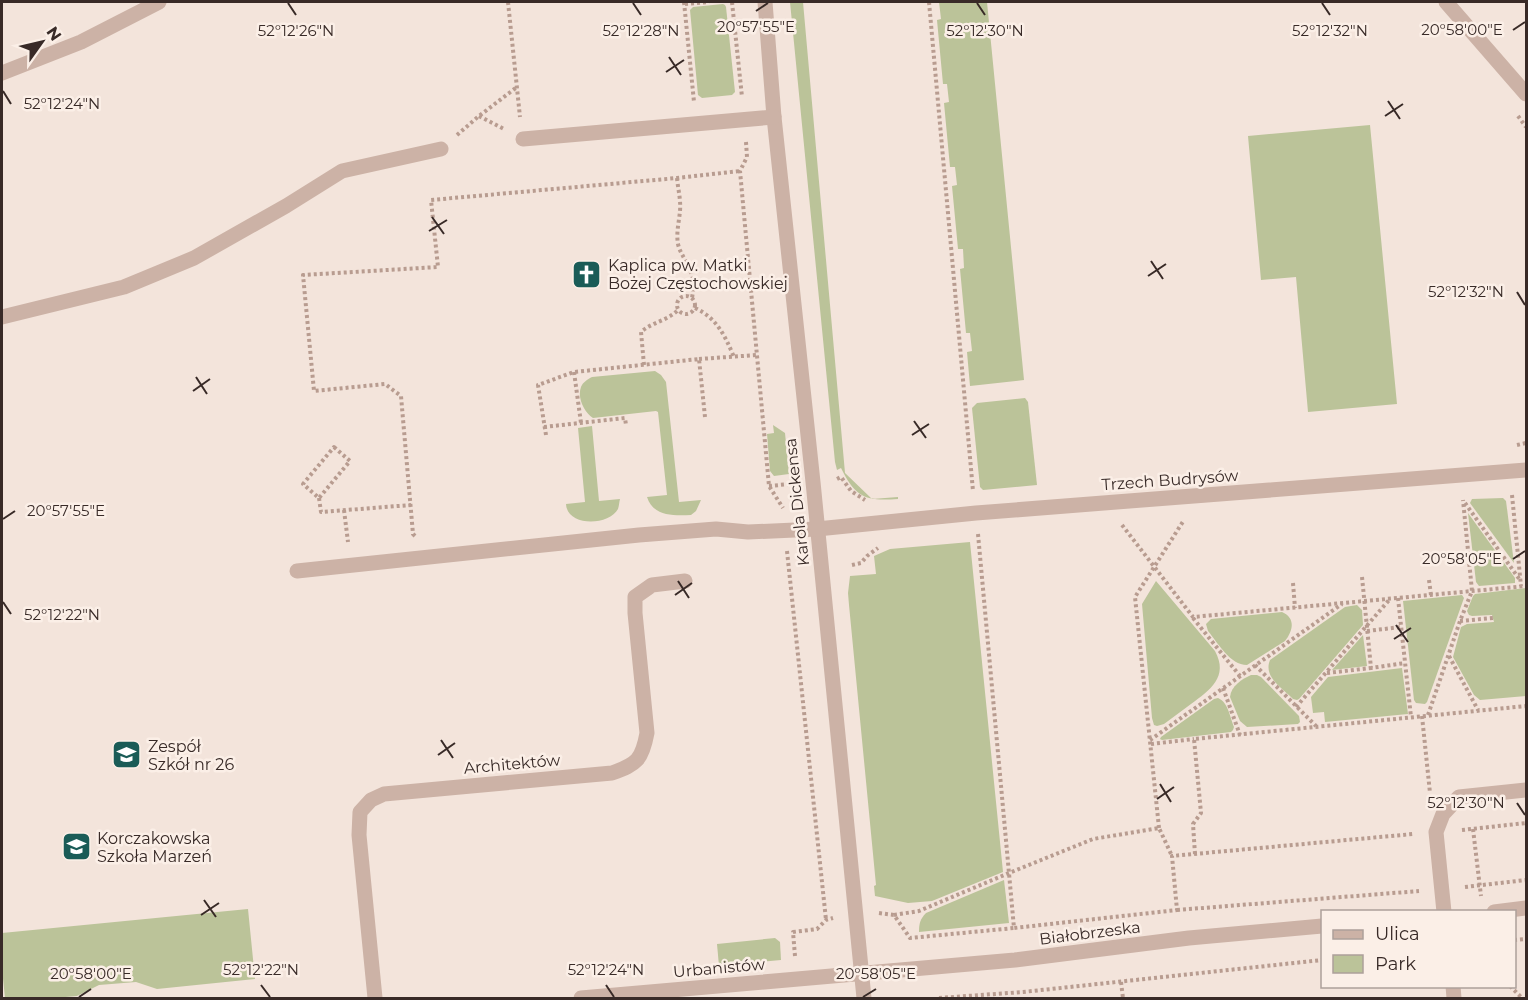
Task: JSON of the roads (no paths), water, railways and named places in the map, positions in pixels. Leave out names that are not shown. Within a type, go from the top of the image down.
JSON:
[{"type":"street","points":[[2,73],[81,42],[159,2]]},
{"type":"street","name":"Karola Dickensa","points":[[765,2],[774,117],[818,529],[864,999]]},
{"type":"street","points":[[1446,2],[1527,94]]},
{"type":"street","points":[[523,139],[774,117]]},
{"type":"street","points":[[2,316],[124,287],[194,258],[342,171],[441,148]]},
{"type":"street","name":"Trzech Budrysów","points":[[297,571],[639,535],[716,529],[748,532],[818,529],[976,513],[1527,470]]},
{"type":"street","name":"Architektów","points":[[375,999],[360,835],[360,812],[371,800],[384,794],[612,773],[630,766],[643,752],[647,733],[635,597],[652,585],[685,581]]},
{"type":"street","points":[[1444,910],[1436,832],[1443,813],[1460,797],[1527,790]]},
{"type":"street","points":[[1510,910],[1527,908]]},
{"type":"street","name":"Białobrzeska","points":[[861,974],[1015,960],[1189,938],[1321,926]]},
{"type":"street","name":"Urbanistów","points":[[581,999],[861,974]]},
{"type":"place","name":"Kaplica pw. Matki Bożej Częstochowskiej","points":[[587,274]]},
{"type":"place","name":"Zespół Szkół nr 26","points":[[127,755]]},
{"type":"place","name":"Korczakowska Szkoła Marzeń","points":[[76,847]]}]
